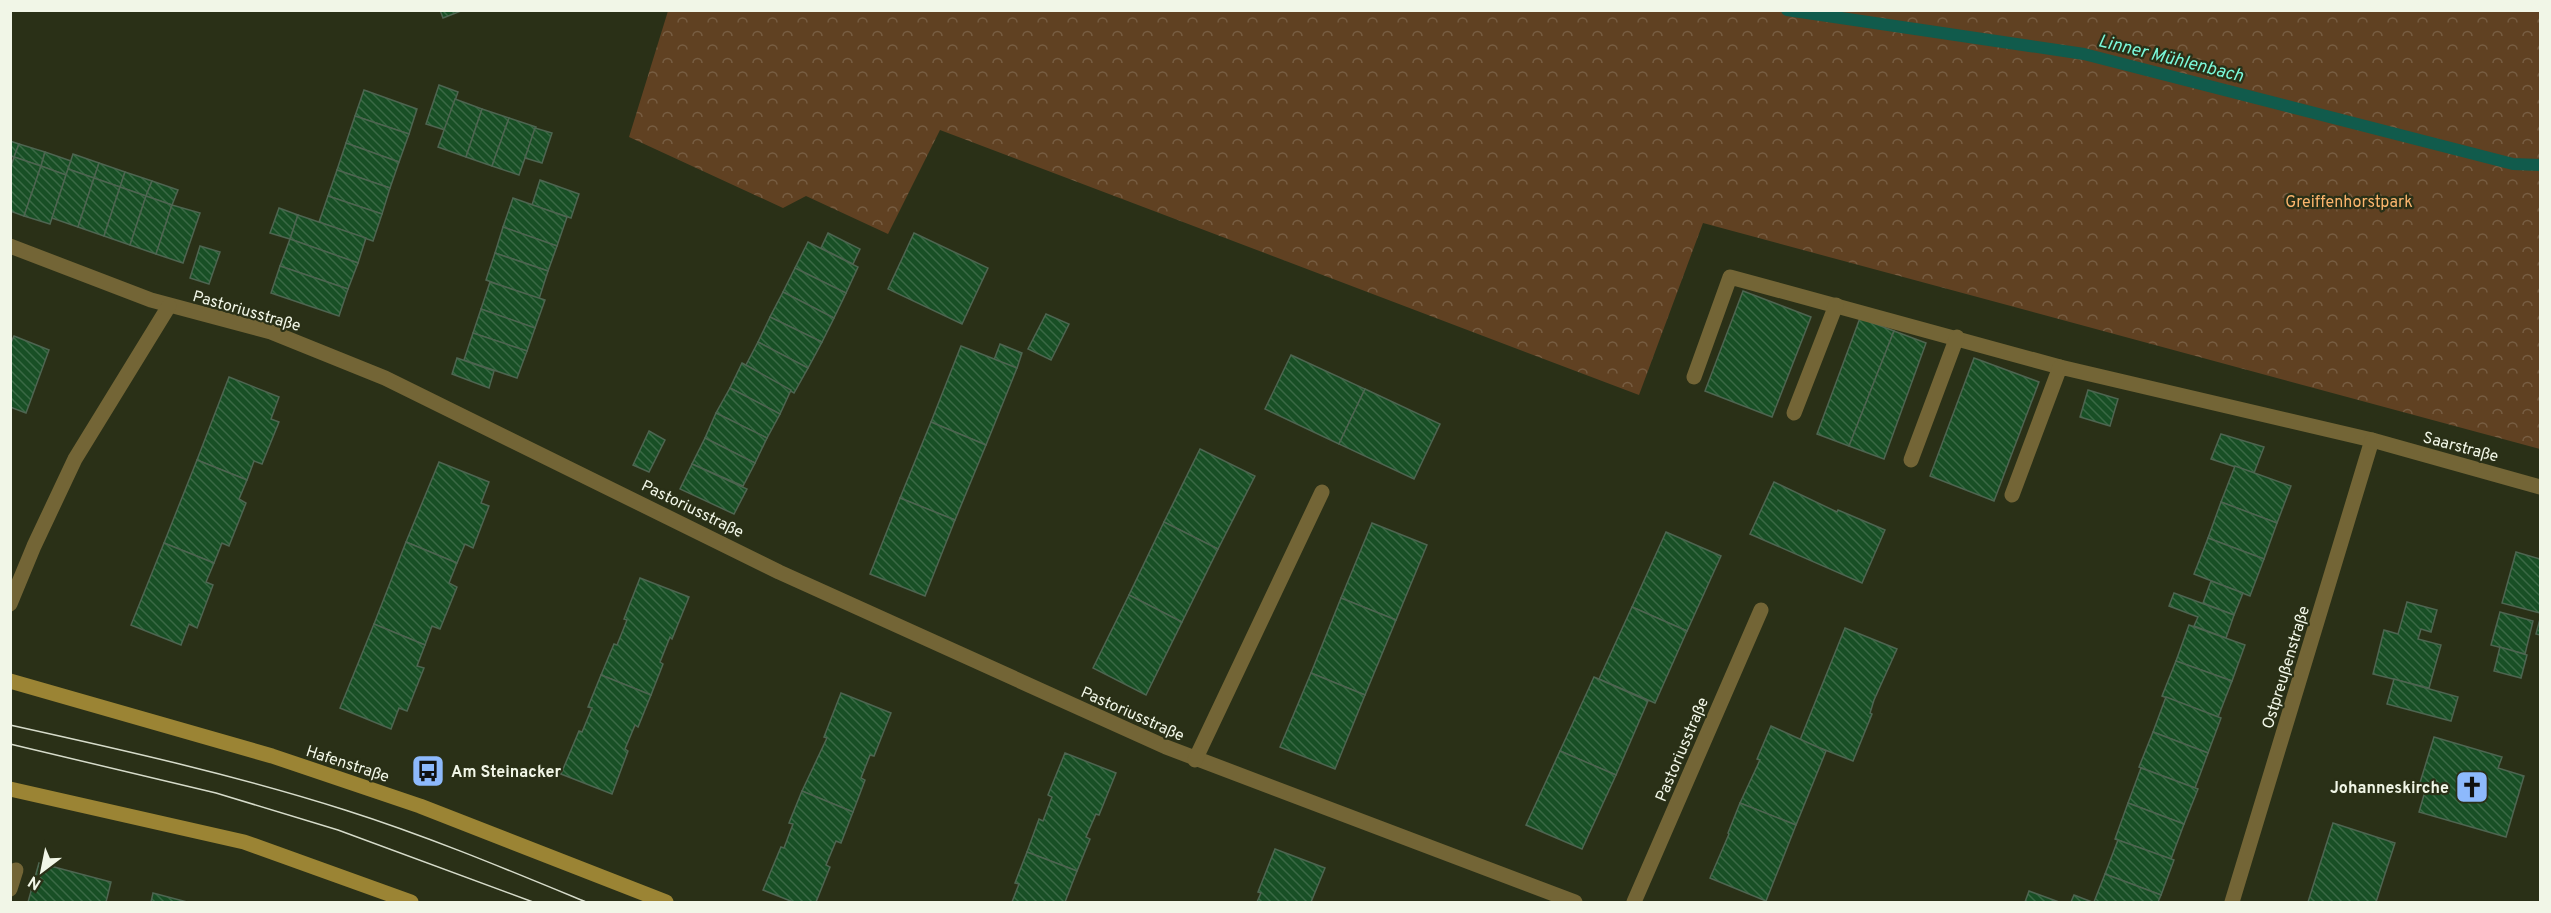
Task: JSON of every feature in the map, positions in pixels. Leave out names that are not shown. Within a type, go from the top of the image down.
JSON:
[{"type":"main road","name":"Hafenstraße","points":[[10,681],[272,756],[410,802],[666,903]]},
{"type":"main road","points":[[10,789],[244,842],[411,903]]},
{"type":"street","name":"Pastoriusstraße","points":[[10,246],[169,306],[271,332],[385,378],[779,572],[1195,760],[1575,903]]},
{"type":"street","name":"Saarstraße","points":[[1694,377],[1730,277],[2060,367],[2372,441],[2541,487]]},
{"type":"street","points":[[1794,413],[1836,305]]},
{"type":"street","name":"Pastoriusstraße","points":[[10,604],[34,546],[75,459],[169,306]]},
{"type":"street","points":[[1911,460],[1957,338]]},
{"type":"street","points":[[2012,495],[2060,367]]},
{"type":"street","name":"Ostpreußenstraße","points":[[2232,903],[2372,441]]},
{"type":"street","name":"Pastoriusstraße","points":[[1195,760],[1323,492]]},
{"type":"street","name":"Pastoriusstraße","points":[[1634,903],[1761,610]]},
{"type":"street","points":[[10,889],[16,870]]},
{"type":"green space","name":"Greiffenhorstpark","points":[[668,11],[2540,11],[2540,449],[1703,223],[1639,395],[940,130],[888,234],[806,196],[783,208],[629,137]]},
{"type":"building","points":[[440,10],[461,10],[461,11],[443,18]]},
{"type":"building","points":[[439,85],[458,92],[445,130],[426,124]]},
{"type":"building","points":[[364,90],[417,109],[409,134],[355,116]]},
{"type":"building","points":[[455,99],[482,109],[466,157],[438,147]]},
{"type":"building","points":[[482,109],[509,118],[492,166],[466,157]]},
{"type":"building","points":[[355,116],[409,134],[399,162],[346,143]]},
{"type":"building","points":[[509,118],[536,127],[519,175],[492,166]]},
{"type":"building","points":[[535,128],[552,133],[542,163],[525,158]]},
{"type":"building","points":[[10,141],[19,144],[14,157],[10,156]]},
{"type":"building","points":[[346,143],[399,162],[390,188],[337,170]]},
{"type":"building","points":[[19,144],[45,152],[41,166],[14,157]]},
{"type":"building","points":[[45,152],[71,161],[66,175],[41,166]]},
{"type":"building","points":[[73,154],[99,163],[94,178],[68,169]]},
{"type":"building","points":[[14,157],[41,166],[24,216],[10,211],[10,169]]},
{"type":"building","points":[[99,163],[125,172],[120,187],[94,178]]},
{"type":"building","points":[[41,166],[66,175],[50,224],[24,216]]},
{"type":"building","points":[[68,169],[94,178],[78,227],[52,218]]},
{"type":"building","points":[[337,170],[390,188],[382,214],[328,196]]},
{"type":"building","points":[[125,172],[152,181],[146,196],[120,187]]},
{"type":"building","points":[[94,178],[120,187],[104,236],[78,227]]},
{"type":"building","points":[[540,180],[579,194],[571,218],[532,205]]},
{"type":"building","points":[[152,181],[178,190],[172,205],[146,196]]},
{"type":"building","points":[[120,187],[146,196],[130,245],[104,236]]},
{"type":"building","points":[[146,196],[172,205],[156,254],[130,245]]},
{"type":"building","points":[[328,196],[382,214],[373,241],[319,222]]},
{"type":"building","points":[[513,198],[567,217],[557,246],[503,227]]},
{"type":"building","points":[[172,205],[200,213],[183,263],[156,254]]},
{"type":"building","points":[[279,208],[298,215],[290,239],[270,233]]},
{"type":"building","points":[[298,215],[366,238],[358,263],[290,239]]},
{"type":"building","points":[[503,227],[557,246],[548,271],[495,253]]},
{"type":"building","points":[[828,233],[860,249],[853,264],[821,248]]},
{"type":"building","points":[[914,233],[988,268],[962,324],[888,289]]},
{"type":"building","points":[[290,239],[358,263],[348,289],[280,266]]},
{"type":"building","points":[[808,242],[858,267],[846,293],[795,268]]},
{"type":"building","points":[[200,246],[220,252],[209,284],[190,278]]},
{"type":"building","points":[[495,253],[548,271],[539,299],[486,280]]},
{"type":"building","points":[[280,266],[348,289],[339,316],[271,293]]},
{"type":"building","points":[[795,268],[846,293],[834,318],[783,292]]},
{"type":"building","points":[[490,282],[545,300],[535,328],[481,309]]},
{"type":"building","points":[[1743,291],[1811,317],[1772,417],[1705,391]]},
{"type":"building","points":[[783,292],[834,318],[822,342],[770,317]]},
{"type":"building","points":[[481,309],[535,328],[527,351],[473,333]]},
{"type":"building","points":[[1046,314],[1069,324],[1051,360],[1028,349]]},
{"type":"building","points":[[770,317],[822,342],[808,368],[758,342]]},
{"type":"building","points":[[1860,318],[1894,331],[1849,446],[1817,434]]},
{"type":"building","points":[[1894,331],[1926,343],[1884,459],[1849,446]]},
{"type":"building","points":[[473,333],[527,351],[517,378],[464,360]]},
{"type":"building","points":[[14,336],[49,350],[26,413],[10,407],[10,345]]},
{"type":"building","points":[[758,342],[808,368],[794,393],[746,365]]},
{"type":"building","points":[[1000,344],[1022,353],[1017,368],[994,360]]},
{"type":"building","points":[[961,346],[1017,368],[986,445],[931,422]]},
{"type":"building","points":[[1291,355],[1365,389],[1339,444],[1265,409]]},
{"type":"building","points":[[457,358],[494,371],[489,388],[452,374]]},
{"type":"building","points":[[1974,358],[2039,382],[1994,501],[1930,476]]},
{"type":"building","points":[[742,363],[791,390],[780,414],[730,388]]},
{"type":"building","points":[[229,377],[279,397],[271,419],[279,422],[262,464],[254,461],[247,480],[197,460]]},
{"type":"building","points":[[730,388],[780,414],[767,438],[716,413]]},
{"type":"building","points":[[1365,389],[1440,424],[1414,479],[1339,444]]},
{"type":"building","points":[[2088,390],[2118,399],[2110,426],[2080,417]]},
{"type":"building","points":[[716,413],[767,438],[755,463],[705,438]]},
{"type":"building","points":[[931,422],[986,445],[955,520],[900,498]]},
{"type":"building","points":[[649,431],[665,440],[649,472],[633,465]]},
{"type":"building","points":[[2221,434],[2264,447],[2254,473],[2211,459]]},
{"type":"building","points":[[705,438],[755,463],[743,486],[692,464]]},
{"type":"building","points":[[1200,449],[1255,476],[1218,549],[1164,522]]},
{"type":"building","points":[[197,460],[247,480],[239,499],[246,503],[229,546],[222,543],[214,563],[164,543]]},
{"type":"building","points":[[439,462],[489,482],[481,503],[489,506],[473,548],[465,544],[457,563],[406,542]]},
{"type":"building","points":[[692,464],[747,489],[734,514],[680,489]]},
{"type":"building","points":[[2235,466],[2291,486],[2277,523],[2221,502]]},
{"type":"building","points":[[1774,482],[1837,512],[1838,510],[1885,530],[1862,583],[1750,534]]},
{"type":"building","points":[[900,498],[955,520],[925,596],[870,574]]},
{"type":"building","points":[[2221,502],[2277,523],[2264,559],[2208,538]]},
{"type":"building","points":[[1164,522],[1218,549],[1182,622],[1129,595]]},
{"type":"building","points":[[1372,523],[1427,545],[1396,620],[1341,598]]},
{"type":"building","points":[[1666,532],[1721,556],[1687,631],[1632,607]]},
{"type":"building","points":[[2208,538],[2264,559],[2250,596],[2194,574]]},
{"type":"building","points":[[406,542],[457,563],[449,583],[457,587],[440,629],[432,626],[425,645],[374,624]]},
{"type":"building","points":[[164,543],[214,563],[206,582],[213,585],[197,628],[189,624],[181,645],[131,625]]},
{"type":"building","points":[[2516,552],[2540,559],[2540,613],[2502,603]]},
{"type":"building","points":[[640,578],[689,597],[660,662],[663,664],[651,695],[601,675],[614,644],[617,645],[627,620],[624,619]]},
{"type":"building","points":[[2211,581],[2243,593],[2234,615],[2203,603]]},
{"type":"building","points":[[2174,593],[2234,615],[2226,638],[2194,626],[2198,617],[2169,606]]},
{"type":"building","points":[[1129,595],[1182,622],[1146,695],[1093,668]]},
{"type":"building","points":[[1341,598],[1396,620],[1365,695],[1311,673]]},
{"type":"building","points":[[2407,602],[2437,610],[2431,632],[2421,629],[2418,639],[2441,645],[2429,688],[2373,674],[2384,630],[2398,634]]},
{"type":"building","points":[[1632,607],[1687,631],[1655,703],[1599,679]]},
{"type":"building","points":[[2500,612],[2533,621],[2525,654],[2491,645]]},
{"type":"building","points":[[2540,619],[2540,635],[2536,634]]},
{"type":"building","points":[[374,624],[425,645],[417,666],[424,668],[407,711],[399,708],[391,729],[340,708]]},
{"type":"building","points":[[2189,625],[2245,645],[2232,681],[2176,661]]},
{"type":"building","points":[[1845,628],[1897,649],[1874,700],[1870,713],[1872,714],[1853,761],[1800,740]]},
{"type":"building","points":[[2500,647],[2527,655],[2521,678],[2494,671]]},
{"type":"building","points":[[2176,661],[2232,681],[2218,717],[2162,696]]},
{"type":"building","points":[[1311,673],[1365,695],[1335,769],[1280,747]]},
{"type":"building","points":[[601,675],[651,695],[638,727],[635,725],[625,749],[628,751],[612,794],[561,774],[579,731],[582,732],[592,708],[588,707]]},
{"type":"building","points":[[1594,677],[1648,701],[1616,775],[1560,751]]},
{"type":"building","points":[[2394,679],[2458,697],[2451,721],[2387,704]]},
{"type":"building","points":[[841,693],[891,713],[874,756],[870,755],[861,778],[865,780],[853,812],[802,791],[827,738],[824,737]]},
{"type":"building","points":[[2166,697],[2221,718],[2208,753],[2153,732]]},
{"type":"building","points":[[1771,726],[1826,751],[1796,825],[1740,803],[1760,760],[1757,759]]},
{"type":"building","points":[[2153,732],[2208,753],[2195,788],[2139,767]]},
{"type":"building","name":"Johanneskirche","points":[[2434,737],[2502,757],[2498,768],[2524,776],[2506,837],[2419,812],[2426,788],[2419,786]]},
{"type":"building","points":[[1560,751],[1616,775],[1582,849],[1526,825]]},
{"type":"building","points":[[1065,753],[1116,773],[1099,815],[1096,814],[1086,837],[1090,839],[1077,871],[1027,852],[1039,819],[1043,821],[1052,797],[1048,795]]},
{"type":"building","points":[[2141,768],[2198,789],[2184,824],[2128,803]]},
{"type":"building","points":[[802,791],[853,812],[841,843],[836,841],[826,865],[830,867],[816,902],[793,902],[763,890],[781,847],[784,848],[793,824],[789,823]]},
{"type":"building","points":[[1740,803],[1796,825],[1766,901],[1710,878]]},
{"type":"building","points":[[2128,803],[2184,824],[2171,859],[2115,839]]},
{"type":"building","points":[[2333,823],[2395,843],[2376,902],[2308,902]]},
{"type":"building","points":[[2118,840],[2174,860],[2161,895],[2105,874]]},
{"type":"building","points":[[1275,849],[1325,868],[1311,902],[1257,902],[1261,893],[1258,892]]},
{"type":"building","points":[[1027,852],[1077,871],[1065,902],[1012,902],[1019,884],[1015,883]]},
{"type":"building","points":[[39,863],[111,882],[106,902],[28,902]]},
{"type":"building","points":[[2105,874],[2161,895],[2158,902],[2094,902]]},
{"type":"building","points":[[2029,891],[2059,902],[2025,902]]},
{"type":"building","points":[[153,893],[187,902],[151,902]]},
{"type":"building","points":[[2074,895],[2092,902],[2071,902]]},
{"type":"waterway","name":"Linner Mühlenbach","points":[[1787,10],[2084,54],[2513,164],[2540,165]]},
{"type":"tram line","points":[[10,725],[220,774],[304,797],[436,842],[586,902]]},
{"type":"tram line","points":[[10,744],[216,793],[338,830],[533,902]]},
{"type":"place","name":"Am Steinacker","points":[[428,771]]},
{"type":"place","name":"Johanneskirche","points":[[2472,787]]}]
